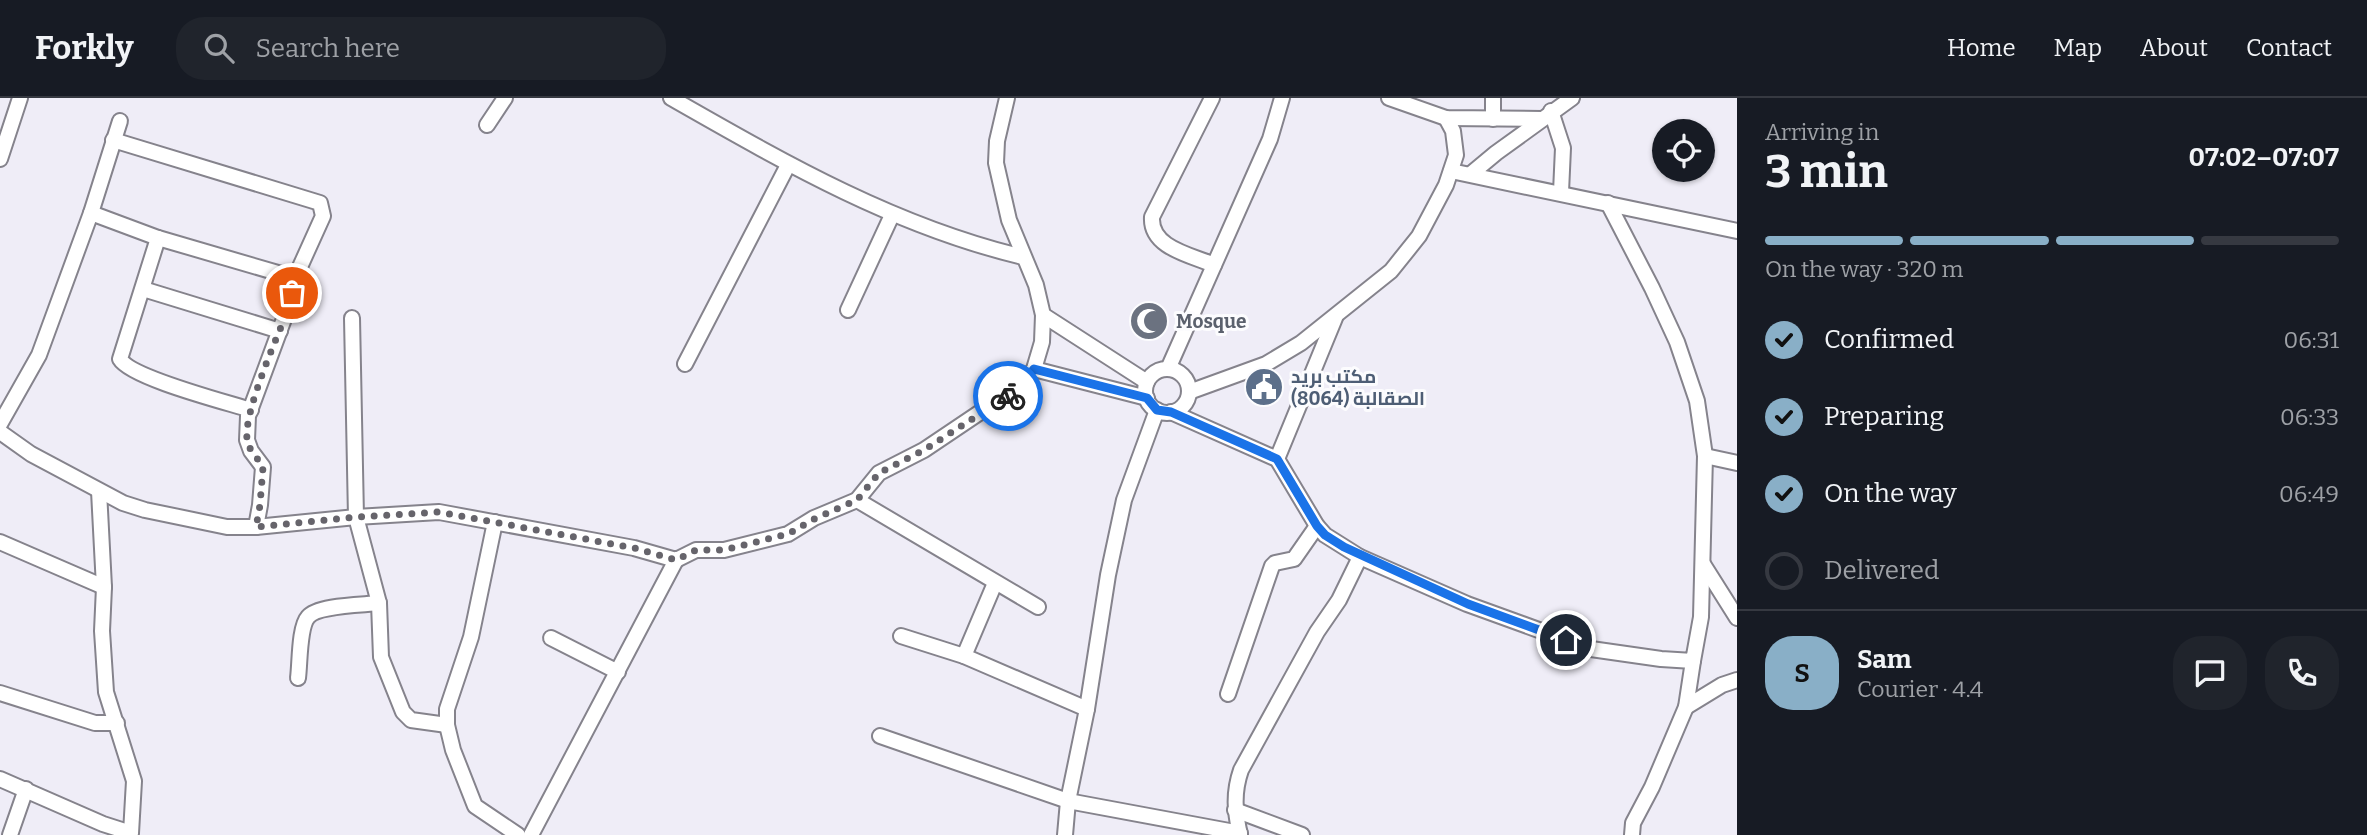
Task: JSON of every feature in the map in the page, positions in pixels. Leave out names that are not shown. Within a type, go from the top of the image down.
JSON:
[{"type":"street","points":[[0,159],[20,98]]},
{"type":"street","points":[[487,125],[505,98]]},
{"type":"street","points":[[671,98],[788,165],[892,215],[974,244],[1023,257]]},
{"type":"street","points":[[538,833],[676,560],[696,550],[724,550],[788,534],[857,500],[879,473],[924,450],[1017,391],[1034,369],[1042,342],[1043,315],[1036,285],[1009,220],[996,163],[997,141],[1007,98]]},
{"type":"street","points":[[1212,98],[1152,217],[1151,224],[1152,232],[1162,243],[1214,265]]},
{"type":"street","points":[[1168,369],[1270,139],[1282,98]]},
{"type":"street","points":[[1189,392],[1266,364],[1301,343],[1391,271],[1406,254],[1433,209],[1451,171],[1456,155],[1456,141],[1446,118],[1427,105],[1389,98]]},
{"type":"street","points":[[1493,98],[1493,118]]},
{"type":"street","points":[[1472,173],[1572,98]]},
{"type":"street","points":[[1446,118],[1547,115]]},
{"type":"street","points":[[1547,115],[1563,148],[1561,192]]},
{"type":"street","points":[[0,424],[39,355],[91,213],[120,121]]},
{"type":"street","points":[[113,140],[320,204],[323,216],[295,278],[289,308],[251,410],[247,440],[251,451],[263,467],[256,527]]},
{"type":"street","points":[[685,364],[788,165]]},
{"type":"street","points":[[1451,171],[1472,173],[1737,231]]},
{"type":"street","points":[[1608,203],[1653,288],[1685,363],[1697,401],[1705,456],[1701,617],[1686,707],[1652,787],[1633,823],[1632,835]]},
{"type":"street","points":[[91,213],[158,238],[295,278]]},
{"type":"street","points":[[848,310],[892,215]]},
{"type":"street","points":[[158,238],[120,359],[123,364],[153,379],[251,410]]},
{"type":"street","points":[[143,289],[280,331]]},
{"type":"street","points":[[1043,315],[1147,382],[1158,407],[1125,500],[1108,575],[1087,709],[1068,801],[1065,835]]},
{"type":"street","points":[[1277,459],[1336,316]]},
{"type":"street","points":[[352,318],[356,517],[379,603],[381,657],[403,712],[411,720],[447,725]]},
{"type":"street","points":[[1034,369],[1158,407],[1277,459],[1317,526],[1325,535],[1360,557],[1468,604],[1591,649],[1693,661]]},
{"type":"street","points":[[1147,382],[1156,372],[1168,369],[1181,373],[1189,385],[1184,405],[1158,407]]},
{"type":"street","points":[[0,432],[31,454],[99,491],[145,510],[227,527],[439,512],[634,548],[676,560]]},
{"type":"street","points":[[1705,456],[1737,463]]},
{"type":"street","points":[[0,779],[131,834],[134,781],[106,692],[99,491]]},
{"type":"street","points":[[857,500],[1038,607]]},
{"type":"street","points":[[495,522],[471,637],[447,709],[447,725],[453,750],[475,806],[518,835]]},
{"type":"street","points":[[1228,694],[1272,566],[1294,559],[1317,526]]},
{"type":"street","points":[[0,542],[104,587]]},
{"type":"street","points":[[880,736],[1068,801],[1240,834],[1235,810],[1241,770],[1317,632],[1339,600],[1360,557]]},
{"type":"street","points":[[1703,564],[1737,618]]},
{"type":"street","points":[[964,656],[995,583]]},
{"type":"street","points":[[298,678],[303,626],[308,615],[321,610],[379,603]]},
{"type":"street","points":[[901,636],[964,656],[1087,709]]},
{"type":"street","points":[[551,638],[618,672]]},
{"type":"street","points":[[1686,707],[1722,685],[1737,680]]},
{"type":"street","points":[[0,693],[95,723],[117,723]]},
{"type":"street","points":[[10,835],[26,789]]},
{"type":"street","points":[[1235,810],[1302,835]]},
{"type":"way so far","points":[[292,293],[289,308],[248,416],[247,440],[251,451],[263,467],[256,527],[439,512],[634,548],[676,560],[696,550],[724,550],[788,534],[857,500],[879,473],[924,450],[1008,396]]},
{"type":"place","name":"Mosque","points":[[1149,321]]},
{"type":"place","name":"مكتب بريد الصقالبة (8064)","points":[[1264,387]]},
{"type":"route","points":[[1008,396],[1017,391],[1034,369],[1147,398],[1157,410],[1171,412],[1273,456],[1317,526],[1325,535],[1360,557],[1468,604],[1566,640]]}]
